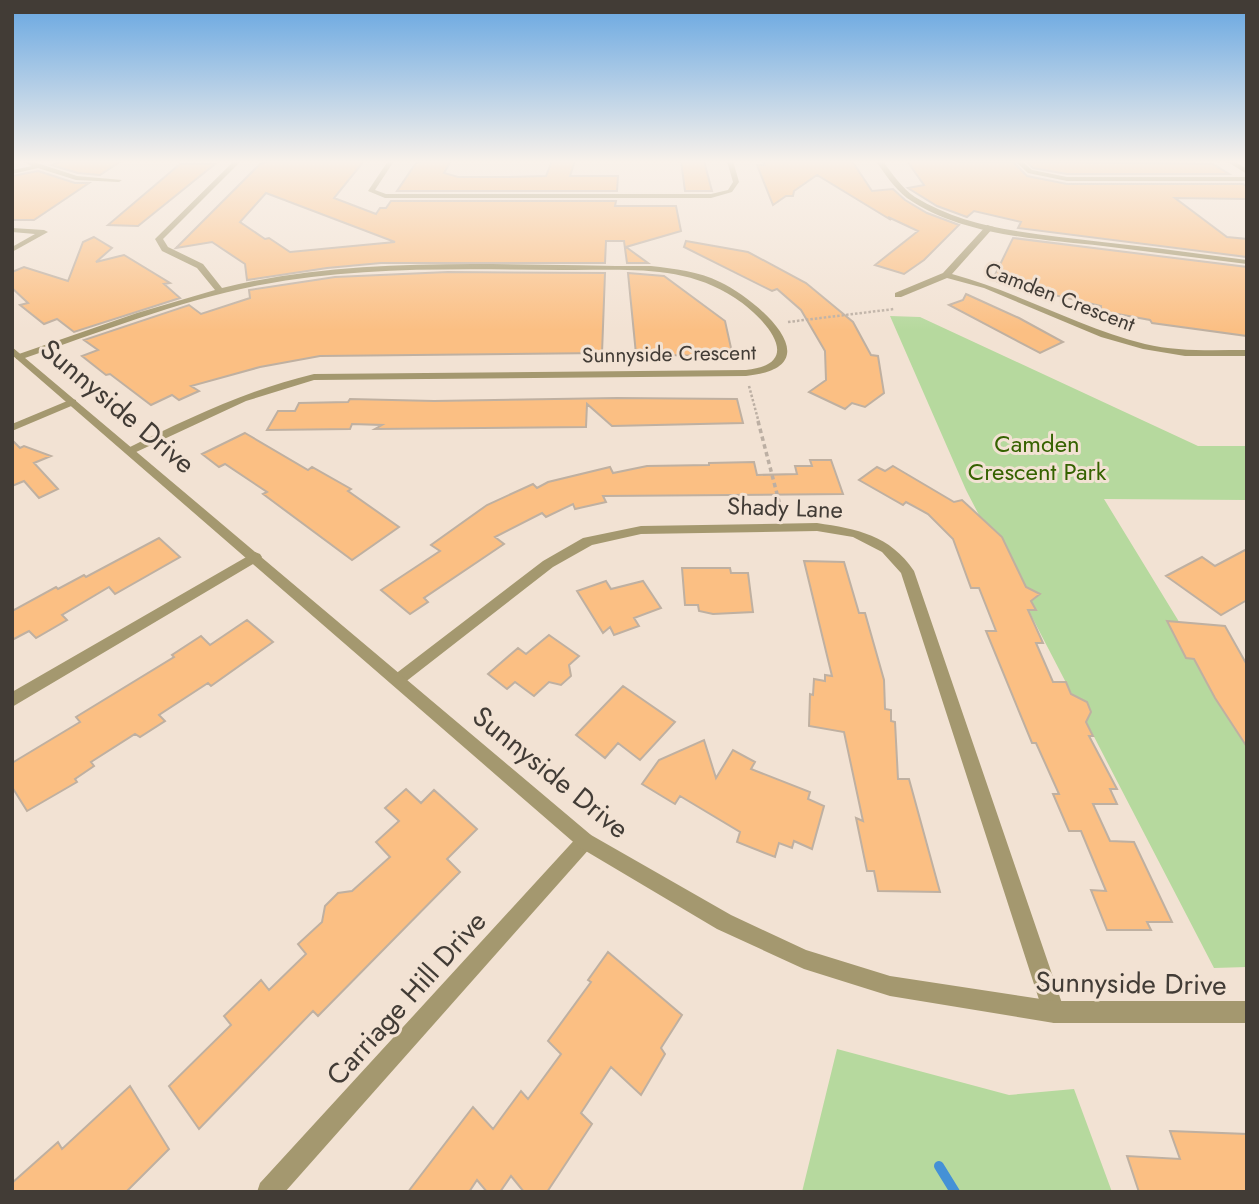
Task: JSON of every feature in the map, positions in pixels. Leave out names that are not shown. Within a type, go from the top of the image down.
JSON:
[{"type":"street","points":[[181,217],[159,239],[165,249],[200,266],[220,291]]},
{"type":"street","points":[[958,217],[990,227],[1040,236],[1247,262]]},
{"type":"street","points":[[898,295],[946,275],[990,227]]},
{"type":"street","points":[[12,230],[44,232],[12,250]]},
{"type":"street","name":"Sunnyside Crescent","points":[[16,354],[220,291],[298,277],[389,270],[651,268],[689,272],[729,290],[753,306],[774,327],[783,349],[778,363],[765,370],[746,373],[314,377],[273,386],[228,404],[130,451]]},
{"type":"street","name":"Camden Crescent","points":[[946,275],[987,286],[1104,335],[1146,347],[1185,353],[1247,353]]},
{"type":"street","name":"Sunnyside Drive","points":[[16,354],[399,679],[585,841],[724,922],[804,959],[890,986],[1054,1012],[1247,1012]]},
{"type":"street","points":[[12,428],[72,402]]},
{"type":"street","name":"Shady Lane","points":[[399,679],[548,564],[587,541],[641,530],[817,527],[856,533],[866,538],[887,549],[907,572],[1054,1012]]},
{"type":"street","points":[[12,700],[255,557]]},
{"type":"street","name":"Carriage Hill Drive","points":[[269,1192],[585,841]]},
{"type":"path","points":[[783,322],[901,308]]},
{"type":"path","points":[[748,385],[784,520]]},
{"type":"green space","name":"Camden Crescent Park","points":[[890,316],[920,317],[1198,446],[1247,446],[1247,500],[1104,499],[1247,733],[1247,967],[1214,968],[966,490]]},
{"type":"green space","points":[[837,1049],[1009,1095],[1074,1089],[1112,1192],[802,1192]]},
{"type":"building","points":[[12,217],[38,217],[34,220],[12,220]]},
{"type":"building","points":[[117,217],[149,217],[138,226],[108,225]]},
{"type":"building","points":[[207,217],[244,217],[240,222],[290,252],[395,242],[330,217],[678,217],[681,231],[626,247],[648,263],[627,263],[624,241],[606,241],[605,263],[381,263],[247,280],[245,264],[212,242],[176,248]]},
{"type":"building","points":[[888,217],[938,217],[959,225],[924,260],[904,274],[875,265],[918,231]]},
{"type":"building","points":[[1000,217],[1201,217],[1227,237],[1247,239],[1247,257],[1018,228],[1021,222]]},
{"type":"building","points":[[94,237],[112,248],[96,262],[124,255],[170,283],[164,284],[180,298],[74,332],[57,319],[44,324],[20,305],[28,303],[12,288],[12,272],[24,267],[68,281],[83,242]]},
{"type":"building","points":[[1013,238],[1247,267],[1247,336],[1152,323],[1150,320],[1101,311],[1101,306],[999,282],[1006,279],[995,275]]},
{"type":"building","points":[[686,241],[748,252],[806,283],[853,322],[871,355],[878,356],[884,393],[865,407],[852,403],[845,409],[809,392],[826,380],[825,351],[801,310],[777,289],[772,291],[684,247]]},
{"type":"building","points":[[448,272],[605,273],[602,353],[320,356],[260,367],[191,386],[199,391],[179,400],[172,395],[151,405],[82,356],[98,350],[84,340],[189,305],[201,314],[250,298],[249,290],[335,277]]},
{"type":"building","points":[[628,273],[664,276],[725,321],[733,357],[636,354]]},
{"type":"building","points":[[966,294],[1063,342],[1040,353],[949,305],[963,300]]},
{"type":"building","points":[[350,399],[434,401],[737,399],[743,423],[612,426],[587,404],[586,427],[375,429],[382,425],[352,424],[350,429],[267,430],[278,411],[295,411],[299,403],[348,402]]},
{"type":"building","points":[[245,433],[308,470],[312,467],[351,489],[348,491],[399,527],[352,560],[263,494],[267,492],[225,464],[219,467],[202,454]]},
{"type":"building","points":[[12,440],[20,448],[24,446],[51,456],[34,463],[58,489],[39,498],[24,481],[12,486]]},
{"type":"building","points":[[810,460],[831,460],[843,494],[603,496],[606,502],[575,509],[573,504],[546,517],[542,513],[495,537],[504,544],[424,598],[428,602],[410,614],[381,590],[440,551],[431,545],[487,505],[533,484],[537,488],[548,482],[610,467],[613,473],[647,466],[709,463],[754,462],[757,475],[797,474],[795,466],[812,466]]},
{"type":"building","points":[[893,466],[954,502],[962,500],[1002,537],[1026,587],[1040,594],[1031,601],[1036,610],[1028,610],[1043,643],[1036,643],[1053,682],[1066,682],[1071,694],[1087,702],[1091,712],[1086,722],[1093,736],[1089,736],[1117,789],[1110,789],[1117,804],[1093,804],[1110,841],[1134,842],[1172,922],[1147,922],[1151,930],[1107,930],[1091,890],[1106,891],[1081,831],[1069,831],[1053,794],[1059,794],[1036,743],[1032,743],[986,631],[996,631],[979,588],[971,588],[953,539],[928,514],[906,502],[903,505],[859,480],[877,467],[885,471]]},
{"type":"building","points":[[159,538],[180,557],[115,594],[109,587],[62,615],[67,620],[36,638],[29,631],[12,640],[12,611],[56,587],[58,589],[84,575],[86,577]]},
{"type":"building","points":[[1247,549],[1247,600],[1221,615],[1166,576],[1202,557],[1215,566]]},
{"type":"building","points":[[804,561],[844,562],[859,613],[865,613],[884,680],[885,709],[891,710],[891,721],[895,722],[898,779],[909,779],[940,892],[878,891],[874,871],[867,871],[856,818],[863,821],[844,732],[809,726],[810,694],[813,695],[814,679],[825,681],[825,675],[832,676]]},
{"type":"building","points":[[682,568],[730,568],[731,573],[748,573],[753,612],[713,614],[699,611],[698,605],[685,605]]},
{"type":"building","points":[[606,581],[611,589],[643,581],[661,608],[634,618],[639,626],[614,635],[610,627],[603,633],[577,591]]},
{"type":"building","points":[[247,620],[273,642],[211,686],[208,683],[159,715],[165,721],[140,737],[135,734],[91,762],[94,766],[75,779],[77,782],[27,811],[12,787],[12,763],[80,722],[76,717],[174,657],[172,655],[201,636],[210,645]]},
{"type":"building","points":[[1167,621],[1225,626],[1247,665],[1247,747],[1215,698],[1194,659],[1186,658]]},
{"type":"building","points":[[549,635],[579,656],[569,665],[571,676],[561,685],[549,682],[534,696],[515,682],[507,689],[488,674],[518,648],[526,654]]},
{"type":"building","points":[[623,686],[675,722],[640,760],[618,743],[605,758],[576,735]]},
{"type":"building","points":[[704,740],[716,778],[733,750],[755,762],[751,769],[810,792],[808,799],[824,806],[812,849],[794,841],[792,848],[779,843],[775,857],[737,842],[740,832],[680,796],[675,804],[642,784],[659,760]]},
{"type":"building","points":[[406,789],[421,803],[434,790],[477,829],[447,859],[460,872],[318,1016],[313,1011],[199,1129],[169,1086],[231,1025],[224,1016],[261,980],[269,990],[306,954],[298,944],[322,922],[325,906],[338,893],[352,891],[390,857],[376,842],[399,821],[385,808]]},
{"type":"building","points":[[608,952],[682,1015],[661,1048],[665,1054],[641,1095],[611,1067],[581,1113],[592,1124],[547,1192],[524,1192],[511,1176],[500,1192],[487,1192],[477,1180],[469,1192],[408,1192],[473,1107],[493,1129],[521,1091],[528,1099],[561,1054],[548,1041],[591,982],[588,980]]},
{"type":"building","points":[[130,1086],[169,1149],[126,1192],[12,1192],[12,1183],[58,1142],[62,1149]]},
{"type":"building","points":[[1170,1131],[1247,1134],[1247,1192],[1139,1192],[1127,1156],[1180,1159]]},
{"type":"waterway","points":[[939,1166],[955,1192]]}]
